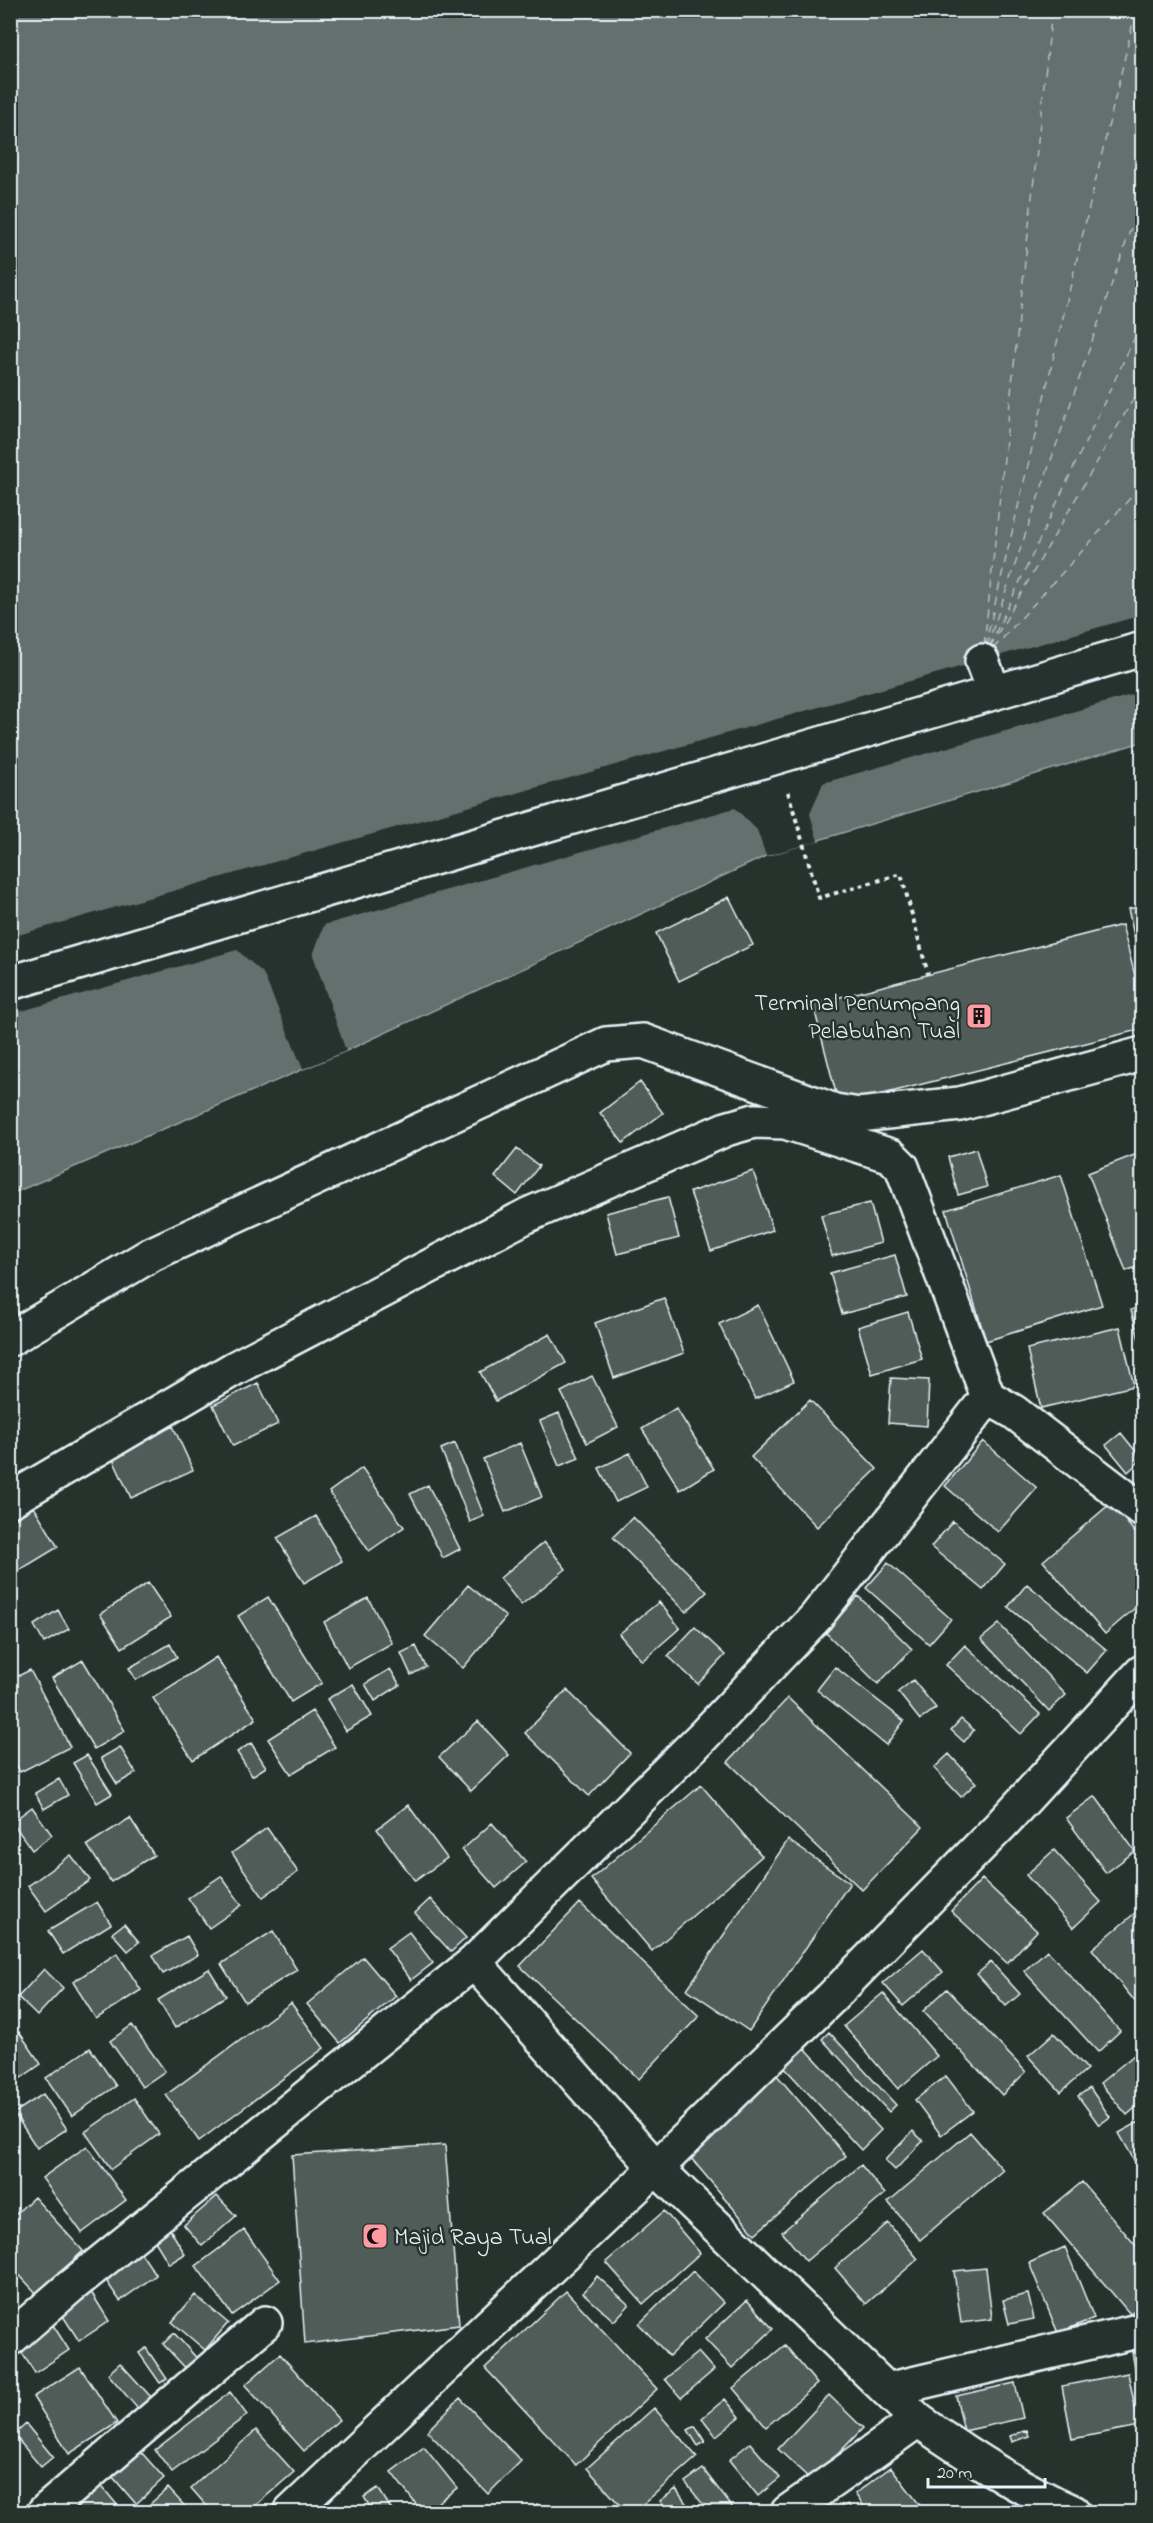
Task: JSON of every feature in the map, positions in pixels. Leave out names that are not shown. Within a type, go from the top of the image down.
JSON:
[{"type":"main road","points":[[10,983],[1143,649]]},
{"type":"main road","points":[[982,661],[994,693]]},
{"type":"main road","points":[[10,1340],[152,1254],[606,1044],[644,1041],[835,1111],[859,1115],[960,1104],[1143,1054]]},
{"type":"main road","points":[[10,1500],[234,1368],[528,1215],[726,1129],[754,1121],[785,1122],[891,1156],[902,1167],[988,1397],[1014,1412],[1143,1510]]},
{"type":"main road","points":[[10,2339],[70,2287],[474,1962],[703,1736],[816,1617],[988,1397]]},
{"type":"main road","points":[[291,2512],[656,2168],[911,1917],[1001,1825],[1143,1672]]},
{"type":"main road","points":[[474,1962],[656,2168],[918,2420],[964,2452],[1050,2502],[1073,2512]]},
{"type":"main road","points":[[44,2512],[266,2322]]},
{"type":"main road","points":[[887,2390],[1143,2330]]},
{"type":"main road","points":[[788,2512],[918,2420]]},
{"type":"path","points":[[777,757],[819,898],[901,874],[928,974]]},
{"type":"shaded area","points":[[11,11],[1142,11],[1142,742],[766,856],[346,1051],[11,1194]]},
{"type":"pier","points":[[1142,615],[1142,692],[823,783],[810,814],[818,841],[766,856],[757,830],[735,808],[324,925],[313,955],[346,1051],[303,1069],[263,973],[237,950],[11,1014],[11,937]]},
{"type":"building","points":[[729,897],[753,945],[679,981],[656,933]]},
{"type":"building","points":[[1142,906],[1142,970],[1128,909]]},
{"type":"building","name":"Terminal Penumpang Pelabuhan Tual","points":[[1122,925],[1142,1003],[1142,1029],[839,1105],[813,1004]]},
{"type":"building","points":[[640,1082],[663,1113],[623,1143],[600,1113]]},
{"type":"building","points":[[517,1149],[539,1166],[517,1195],[495,1177]]},
{"type":"building","points":[[976,1149],[987,1187],[958,1195],[948,1157]]},
{"type":"building","points":[[1142,1152],[1142,1265],[1126,1271],[1088,1173]]},
{"type":"building","points":[[753,1171],[773,1230],[711,1251],[690,1192]]},
{"type":"building","points":[[1061,1175],[1102,1305],[986,1341],[946,1210]]},
{"type":"building","points":[[668,1197],[679,1238],[617,1254],[606,1213]]},
{"type":"building","points":[[870,1203],[881,1243],[832,1256],[821,1215]]},
{"type":"building","points":[[895,1255],[907,1297],[842,1314],[830,1273]]},
{"type":"building","points":[[664,1298],[684,1353],[614,1378],[595,1323]]},
{"type":"building","points":[[758,1305],[794,1381],[755,1399],[719,1324]]},
{"type":"building","points":[[1142,1306],[1142,1350],[1131,1310]]},
{"type":"building","points":[[908,1312],[922,1359],[872,1374],[858,1327]]},
{"type":"building","points":[[1120,1327],[1134,1386],[1041,1408],[1027,1349]]},
{"type":"building","points":[[550,1334],[566,1363],[496,1401],[480,1372]]},
{"type":"building","points":[[592,1376],[618,1427],[587,1443],[561,1392]]},
{"type":"building","points":[[891,1378],[929,1380],[927,1426],[888,1423]]},
{"type":"building","points":[[258,1383],[278,1424],[233,1446],[213,1405]]},
{"type":"building","points":[[810,1400],[877,1469],[817,1527],[751,1457]]},
{"type":"building","points":[[676,1408],[714,1469],[680,1490],[642,1429]]},
{"type":"building","points":[[559,1413],[579,1458],[559,1466],[540,1421]]},
{"type":"building","points":[[173,1426],[193,1470],[131,1498],[111,1455]]},
{"type":"building","points":[[1121,1433],[1142,1459],[1128,1472],[1106,1445]]},
{"type":"building","points":[[983,1441],[1037,1488],[998,1532],[945,1486]]},
{"type":"building","points":[[455,1443],[484,1516],[470,1522],[441,1449]]},
{"type":"building","points":[[520,1443],[542,1497],[505,1512],[483,1459]]},
{"type":"building","points":[[630,1453],[647,1487],[616,1502],[599,1468]]},
{"type":"building","points":[[362,1468],[404,1527],[369,1551],[329,1492]]},
{"type":"building","points":[[428,1485],[460,1549],[443,1558],[410,1494]]},
{"type":"building","points":[[1111,1503],[1142,1541],[1142,1602],[1105,1634],[1043,1561]]},
{"type":"building","points":[[34,1507],[58,1547],[10,1576],[10,1522]]},
{"type":"building","points":[[316,1516],[342,1561],[304,1583],[277,1538]]},
{"type":"building","points":[[633,1517],[707,1592],[686,1612],[613,1537]]},
{"type":"building","points":[[953,1521],[1005,1564],[983,1590],[931,1547]]},
{"type":"building","points":[[544,1542],[566,1569],[521,1605],[500,1578]]},
{"type":"building","points":[[888,1563],[951,1619],[929,1644],[866,1588]]},
{"type":"building","points":[[148,1583],[171,1617],[122,1648],[100,1614]]},
{"type":"building","points":[[1027,1584],[1107,1650],[1087,1673],[1008,1607]]},
{"type":"building","points":[[468,1585],[506,1617],[463,1668],[425,1636]]},
{"type":"building","points":[[858,1596],[912,1649],[878,1684],[825,1632]]},
{"type":"building","points":[[268,1597],[322,1683],[291,1702],[238,1616]]},
{"type":"building","points":[[368,1598],[392,1643],[348,1668],[324,1622]]},
{"type":"building","points":[[659,1602],[680,1628],[642,1661],[619,1634]]},
{"type":"building","points":[[58,1610],[69,1629],[44,1643],[34,1625]]},
{"type":"building","points":[[999,1624],[1066,1695],[1049,1711],[981,1639]]},
{"type":"building","points":[[695,1627],[725,1655],[698,1684],[668,1656]]},
{"type":"building","points":[[170,1644],[177,1657],[136,1680],[129,1668]]},
{"type":"building","points":[[965,1645],[1040,1714],[1021,1734],[946,1665]]},
{"type":"building","points":[[416,1646],[426,1667],[411,1675],[401,1653]]},
{"type":"building","points":[[216,1657],[256,1719],[193,1760],[153,1698]]},
{"type":"building","points":[[83,1660],[125,1731],[94,1749],[52,1678]]},
{"type":"building","points":[[835,1667],[904,1721],[886,1745],[817,1690]]},
{"type":"building","points":[[390,1669],[400,1685],[375,1701],[365,1684]]},
{"type":"building","points":[[30,1670],[70,1747],[20,1772],[10,1753],[10,1680]]},
{"type":"building","points":[[913,1680],[936,1708],[920,1720],[898,1692]]},
{"type":"building","points":[[353,1684],[372,1716],[346,1731],[327,1699]]},
{"type":"building","points":[[567,1690],[630,1753],[589,1796],[525,1733]]},
{"type":"building","points":[[788,1698],[923,1827],[862,1890],[728,1762]]},
{"type":"building","points":[[312,1711],[335,1747],[291,1774],[268,1739]]},
{"type":"building","points":[[961,1719],[974,1730],[964,1742],[951,1730]]},
{"type":"building","points":[[478,1721],[509,1755],[471,1791],[439,1757]]},
{"type":"building","points":[[251,1743],[266,1767],[252,1776],[237,1752]]},
{"type":"building","points":[[120,1747],[136,1773],[117,1784],[101,1758]]},
{"type":"building","points":[[949,1754],[976,1783],[961,1797],[934,1768]]},
{"type":"building","points":[[87,1755],[112,1794],[97,1803],[73,1763]]},
{"type":"building","points":[[59,1779],[68,1795],[44,1809],[35,1793]]},
{"type":"building","points":[[701,1785],[762,1856],[652,1951],[591,1879]]},
{"type":"building","points":[[1095,1796],[1135,1851],[1106,1873],[1066,1818]]},
{"type":"building","points":[[408,1805],[447,1858],[415,1881],[377,1829]]},
{"type":"building","points":[[32,1807],[52,1835],[32,1850],[12,1822]]},
{"type":"building","points":[[130,1818],[154,1855],[111,1882],[87,1845]]},
{"type":"building","points":[[492,1823],[526,1862],[496,1888],[462,1850]]},
{"type":"building","points":[[267,1828],[298,1872],[263,1897],[232,1853]]},
{"type":"building","points":[[788,1840],[850,1883],[749,2031],[687,1989]]},
{"type":"building","points":[[1054,1850],[1101,1902],[1073,1928],[1026,1875]]},
{"type":"building","points":[[71,1855],[90,1880],[46,1911],[28,1886]]},
{"type":"building","points":[[221,1876],[242,1905],[209,1928],[188,1898]]},
{"type":"building","points":[[982,1879],[1037,1931],[1007,1963],[951,1911]]},
{"type":"building","points":[[430,1899],[466,1938],[451,1952],[415,1913]]},
{"type":"building","points":[[97,1902],[111,1924],[63,1954],[48,1931]]},
{"type":"building","points":[[580,1903],[699,2016],[639,2079],[520,1966]]},
{"type":"building","points":[[1142,1907],[1142,2010],[1092,1949]]},
{"type":"building","points":[[124,1924],[139,1942],[128,1951],[112,1933]]},
{"type":"building","points":[[273,1931],[297,1970],[245,2002],[221,1964]]},
{"type":"building","points":[[409,1932],[433,1963],[411,1980],[387,1948]]},
{"type":"building","points":[[187,1936],[198,1955],[163,1974],[153,1955]]},
{"type":"building","points":[[923,1949],[943,1972],[903,2006],[883,1983]]},
{"type":"building","points":[[1047,1950],[1120,2031],[1098,2052],[1024,1971]]},
{"type":"building","points":[[117,1953],[141,1990],[96,2019],[73,1982]]},
{"type":"building","points":[[363,1957],[396,1996],[340,2043],[307,2004]]},
{"type":"building","points":[[991,1962],[1020,1994],[1006,2006],[977,1974]]},
{"type":"building","points":[[44,1969],[63,1988],[37,2016],[18,1997]]},
{"type":"building","points":[[209,1969],[226,1996],[175,2028],[158,2000]]},
{"type":"building","points":[[947,1989],[1026,2072],[1002,2095],[923,2011]]},
{"type":"building","points":[[883,1993],[937,2056],[898,2089],[844,2026]]},
{"type":"building","points":[[291,2003],[324,2048],[199,2141],[166,2095]]},
{"type":"building","points":[[132,2025],[165,2071],[142,2087],[110,2041]]},
{"type":"building","points":[[19,2032],[41,2064],[18,2080],[10,2070],[10,2037]]},
{"type":"building","points":[[829,2032],[896,2105],[889,2112],[822,2039]]},
{"type":"building","points":[[1054,2033],[1087,2069],[1061,2092],[1028,2056]]},
{"type":"building","points":[[803,2046],[881,2130],[861,2150],[782,2065]]},
{"type":"building","points":[[90,2048],[116,2086],[72,2116],[46,2078]]},
{"type":"building","points":[[1134,2055],[1142,2066],[1142,2102],[1127,2115],[1100,2083]]},
{"type":"building","points":[[775,2073],[846,2156],[755,2234],[685,2151]]},
{"type":"building","points":[[946,2076],[973,2111],[941,2135],[915,2100]]},
{"type":"building","points":[[1090,2088],[1110,2117],[1099,2125],[1078,2096]]},
{"type":"building","points":[[43,2094],[67,2129],[37,2148],[14,2113]]},
{"type":"building","points":[[134,2098],[159,2134],[111,2169],[85,2132]]},
{"type":"building","points":[[1139,2122],[1142,2128],[1142,2168],[1139,2169],[1119,2133]]},
{"type":"building","points":[[913,2131],[923,2141],[895,2170],[885,2160]]},
{"type":"building","points":[[970,2132],[1003,2170],[920,2240],[888,2202]]},
{"type":"building","name":"Majid Raya Tual","points":[[445,2145],[459,2325],[305,2344],[292,2155]]},
{"type":"building","points":[[87,2146],[126,2200],[82,2233],[42,2178]]},
{"type":"building","points":[[861,2165],[885,2194],[806,2261],[782,2232]]},
{"type":"building","points":[[1082,2182],[1142,2253],[1142,2303],[1130,2314],[1044,2213]]},
{"type":"building","points":[[217,2196],[236,2216],[202,2246],[184,2225]]},
{"type":"building","points":[[34,2197],[83,2251],[37,2294],[10,2265],[10,2219]]},
{"type":"building","points":[[664,2211],[700,2253],[643,2304],[606,2262]]},
{"type":"building","points":[[888,2223],[918,2259],[866,2304],[835,2268]]},
{"type":"building","points":[[168,2226],[185,2254],[169,2264],[152,2236]]},
{"type":"building","points":[[244,2230],[280,2280],[232,2315],[196,2266]]},
{"type":"building","points":[[1065,2247],[1094,2318],[1058,2333],[1029,2263]]},
{"type":"building","points":[[141,2253],[156,2275],[120,2301],[105,2279]]},
{"type":"building","points":[[986,2268],[992,2319],[961,2323],[954,2271]]},
{"type":"building","points":[[693,2271],[724,2303],[669,2356],[639,2324]]},
{"type":"building","points":[[597,2276],[629,2305],[614,2321],[583,2293]]},
{"type":"building","points":[[566,2291],[657,2389],[576,2465],[485,2368]]},
{"type":"building","points":[[91,2292],[109,2321],[79,2341],[61,2313]]},
{"type":"building","points":[[1028,2294],[1034,2319],[1009,2324],[1003,2300]]},
{"type":"building","points":[[195,2295],[228,2323],[205,2350],[172,2322]]},
{"type":"building","points":[[747,2300],[773,2329],[732,2368],[705,2339]]},
{"type":"building","points":[[51,2322],[69,2350],[35,2373],[16,2344]]},
{"type":"building","points":[[174,2333],[202,2364],[191,2374],[163,2344]]},
{"type":"building","points":[[785,2345],[817,2384],[766,2427],[733,2388]]},
{"type":"building","points":[[146,2348],[167,2379],[160,2383],[139,2353]]},
{"type":"building","points":[[1142,2351],[1142,2397],[1140,2397],[1132,2352]]},
{"type":"building","points":[[698,2352],[714,2370],[681,2398],[665,2379]]},
{"type":"building","points":[[280,2354],[339,2420],[304,2451],[245,2385]]},
{"type":"building","points":[[120,2363],[151,2397],[138,2409],[108,2374]]},
{"type":"building","points":[[80,2367],[117,2423],[69,2454],[33,2397]]},
{"type":"building","points":[[1128,2373],[1139,2426],[1072,2439],[1062,2386]]},
{"type":"building","points":[[1015,2383],[1023,2418],[964,2431],[956,2396]]},
{"type":"building","points":[[230,2392],[247,2415],[172,2472],[155,2450]]},
{"type":"building","points":[[829,2395],[863,2428],[812,2481],[778,2449]]},
{"type":"building","points":[[460,2398],[521,2461],[488,2494],[427,2431]]},
{"type":"building","points":[[725,2399],[740,2417],[716,2436],[702,2418]]},
{"type":"building","points":[[654,2408],[697,2457],[634,2512],[626,2512],[587,2468]]},
{"type":"building","points":[[26,2424],[53,2457],[41,2467],[14,2435]]},
{"type":"building","points":[[695,2426],[705,2442],[698,2446],[688,2430]]},
{"type":"building","points":[[256,2430],[294,2472],[248,2512],[212,2512],[191,2488]]},
{"type":"building","points":[[1027,2430],[1029,2436],[1012,2442],[1010,2436]]},
{"type":"building","points":[[750,2443],[780,2478],[758,2496],[729,2460]]},
{"type":"building","points":[[424,2447],[457,2488],[422,2512],[391,2472]]},
{"type":"building","points":[[141,2452],[164,2478],[136,2504],[112,2476]]},
{"type":"building","points":[[891,2467],[925,2512],[868,2512],[855,2494]]},
{"type":"building","points":[[703,2469],[736,2512],[709,2512],[685,2482]]},
{"type":"building","points":[[99,2483],[123,2512],[69,2512],[67,2510]]},
{"type":"building","points":[[168,2488],[190,2512],[141,2512]]},
{"type":"building","points":[[378,2488],[393,2512],[373,2512],[364,2497]]},
{"type":"building","points":[[676,2489],[692,2512],[668,2512],[660,2501]]},
{"type":"building","points":[[537,2504],[544,2512],[527,2512]]},
{"type":"building","points":[[848,2504],[854,2512],[837,2512]]},
{"type":"ferry route","points":[[984,645],[1052,10]]},
{"type":"ferry route","points":[[985,646],[1136,10]]},
{"type":"ferry route","points":[[987,646],[1142,196]]},
{"type":"ferry route","points":[[989,647],[1142,322]]},
{"type":"ferry route","points":[[990,647],[1142,384]]},
{"type":"ferry route","points":[[993,649],[1142,485]]},
{"type":"place","name":"Terminal Penumpang Pelabuhan Tual","points":[[979,1016]]},
{"type":"place","name":"Majid Raya Tual","points":[[375,2236]]}]
